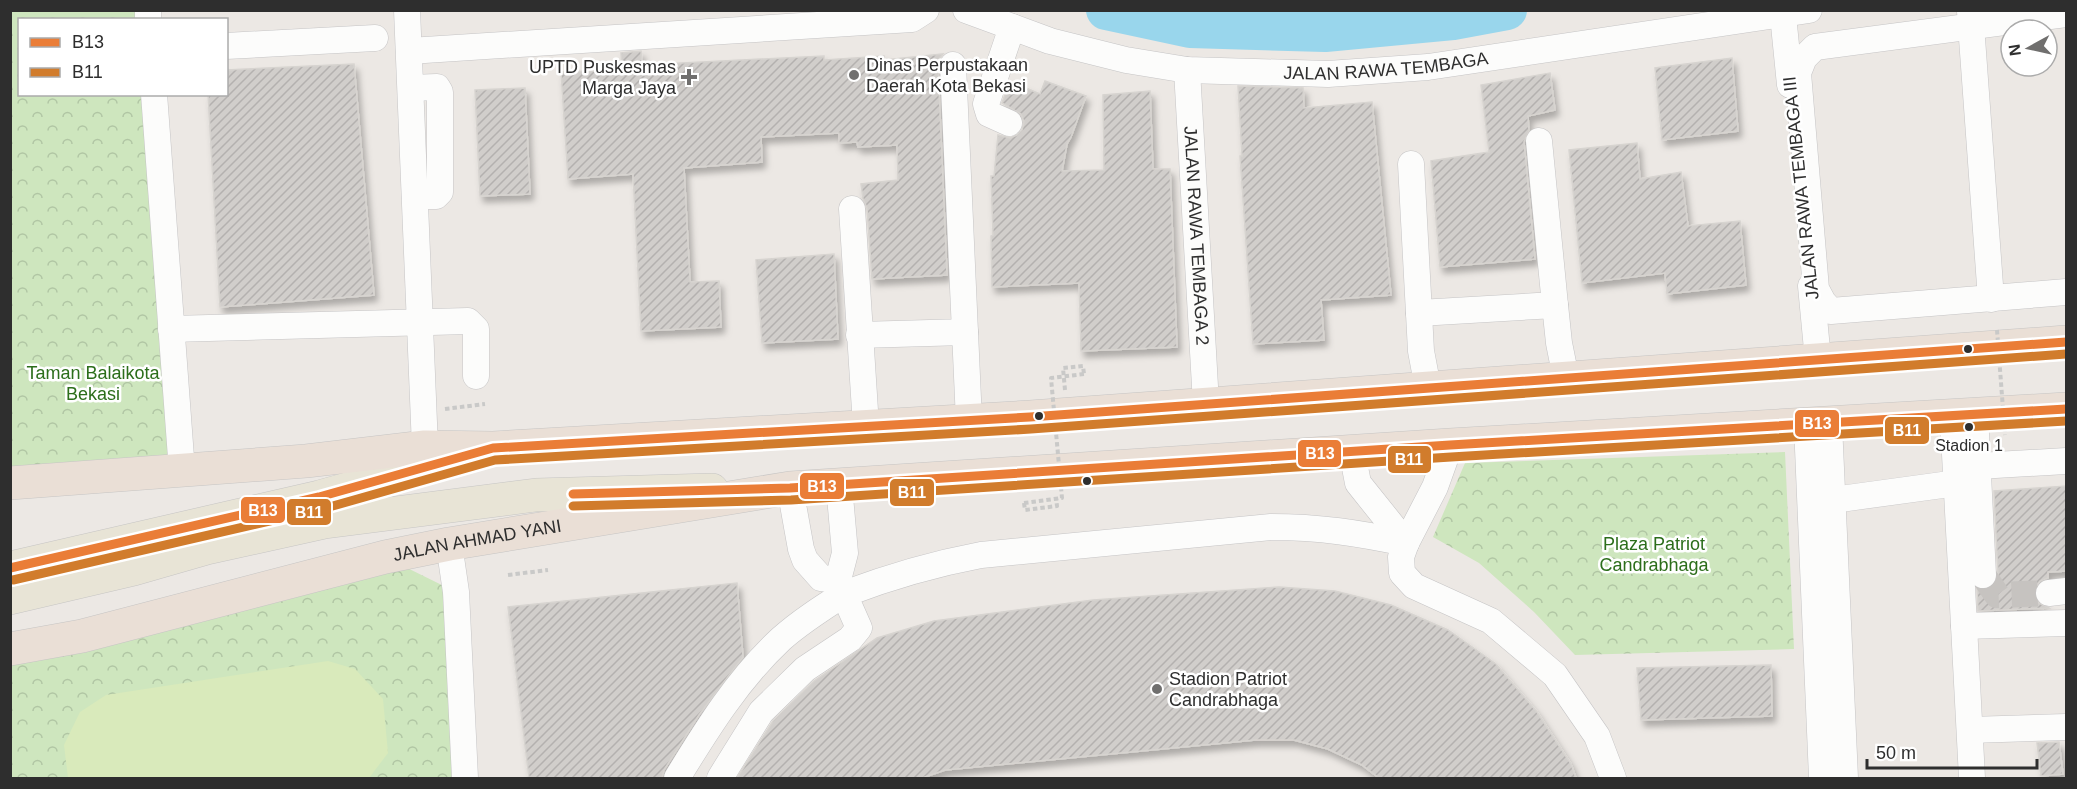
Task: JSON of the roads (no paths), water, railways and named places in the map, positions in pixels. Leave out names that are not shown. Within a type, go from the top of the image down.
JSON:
[{"type":"highway","points":[[10,483],[306,461],[425,447],[493,448],[969,421],[2067,342]]},
{"type":"highway","name":"JALAN AHMAD YANI","points":[[10,649],[82,636],[385,556],[790,488],[2067,409]]},
{"type":"main road","points":[[10,598],[134,569],[207,548],[493,448]]},
{"type":"main road","points":[[10,568],[322,509],[536,495],[790,488]]},
{"type":"street","points":[[407,10],[425,447]]},
{"type":"street","points":[[409,51],[912,19],[926,10]]},
{"type":"street","name":"JALAN RAWA TEMBAGA","points":[[966,10],[1050,41],[1099,54],[1187,69],[1328,74],[1428,67],[1809,10]]},
{"type":"street","points":[[2067,14],[1971,18],[1815,47],[1804,58],[1798,73],[1816,290],[1831,311],[2067,292]]},
{"type":"street","name":"JALAN RAWA TEMBAGA III","points":[[1783,15],[1818,360]]},
{"type":"street","points":[[1971,18],[1991,298]]},
{"type":"street","points":[[1010,123],[988,114],[986,104],[1012,27]]},
{"type":"street","points":[[228,46],[375,39]]},
{"type":"street","points":[[952,65],[969,421]]},
{"type":"street","name":"JALAN RAWA TEMBAGA 2","points":[[1187,69],[1206,404]]},
{"type":"street","points":[[154,96],[182,471]]},
{"type":"street","points":[[1539,141],[1559,343],[1566,378]]},
{"type":"street","points":[[1411,164],[1421,351],[1428,388]]},
{"type":"street","points":[[852,209],[866,426]]},
{"type":"street","points":[[1419,313],[1555,305]]},
{"type":"street","points":[[171,329],[468,321],[476,329],[476,376]]},
{"type":"street","points":[[859,335],[965,332]]},
{"type":"street","points":[[1964,415],[1978,466],[1983,575]]},
{"type":"street","points":[[1964,415],[1957,483],[1972,778]]},
{"type":"street","points":[[1818,424],[1833,500],[1845,778]]},
{"type":"street","points":[[1818,424],[1822,778]]},
{"type":"street","points":[[1450,446],[1435,487],[1406,543],[1401,557],[1402,573],[1414,585],[1491,621],[1556,675],[1597,736],[1613,778]]},
{"type":"street","points":[[1352,452],[1358,483],[1406,543]]},
{"type":"street","points":[[1978,466],[2067,461]]},
{"type":"street","points":[[1833,500],[1957,483]]},
{"type":"street","points":[[720,778],[761,712],[805,669],[850,639],[859,628],[841,587],[845,553],[839,485]]},
{"type":"street","points":[[790,488],[805,560],[821,578],[841,587]]},
{"type":"street","points":[[677,778],[718,712],[755,665],[841,587],[981,555],[1271,527],[1343,530],[1406,543]]},
{"type":"street","points":[[449,544],[456,592],[465,778]]},
{"type":"street","points":[[1964,626],[2067,623]]},
{"type":"street","points":[[1970,730],[2067,727]]},
{"type":"waterway","points":[[1106,10],[1190,28],[1325,32],[1453,20],[1507,10]]},
{"type":"tunnel","points":[[1983,575],[1997,595],[2049,593]]},
{"type":"place","name":"Dinas Perpustakaan Daerah Kota Bekasi","points":[[854,75]]},
{"type":"place","name":"UPTD Puskesmas Marga Jaya","points":[[689,77]]},
{"type":"place","name":"Stadion 1","points":[[1969,427]]},
{"type":"place","name":"Stadion Patriot Candrabhaga","points":[[1157,689]]},
{"type":"park label","name":"Taman Balaikota Bekasi","points":[[93,383]]},
{"type":"park label","name":"Plaza Patriot Candrabhaga","points":[[1654,554]]}]
